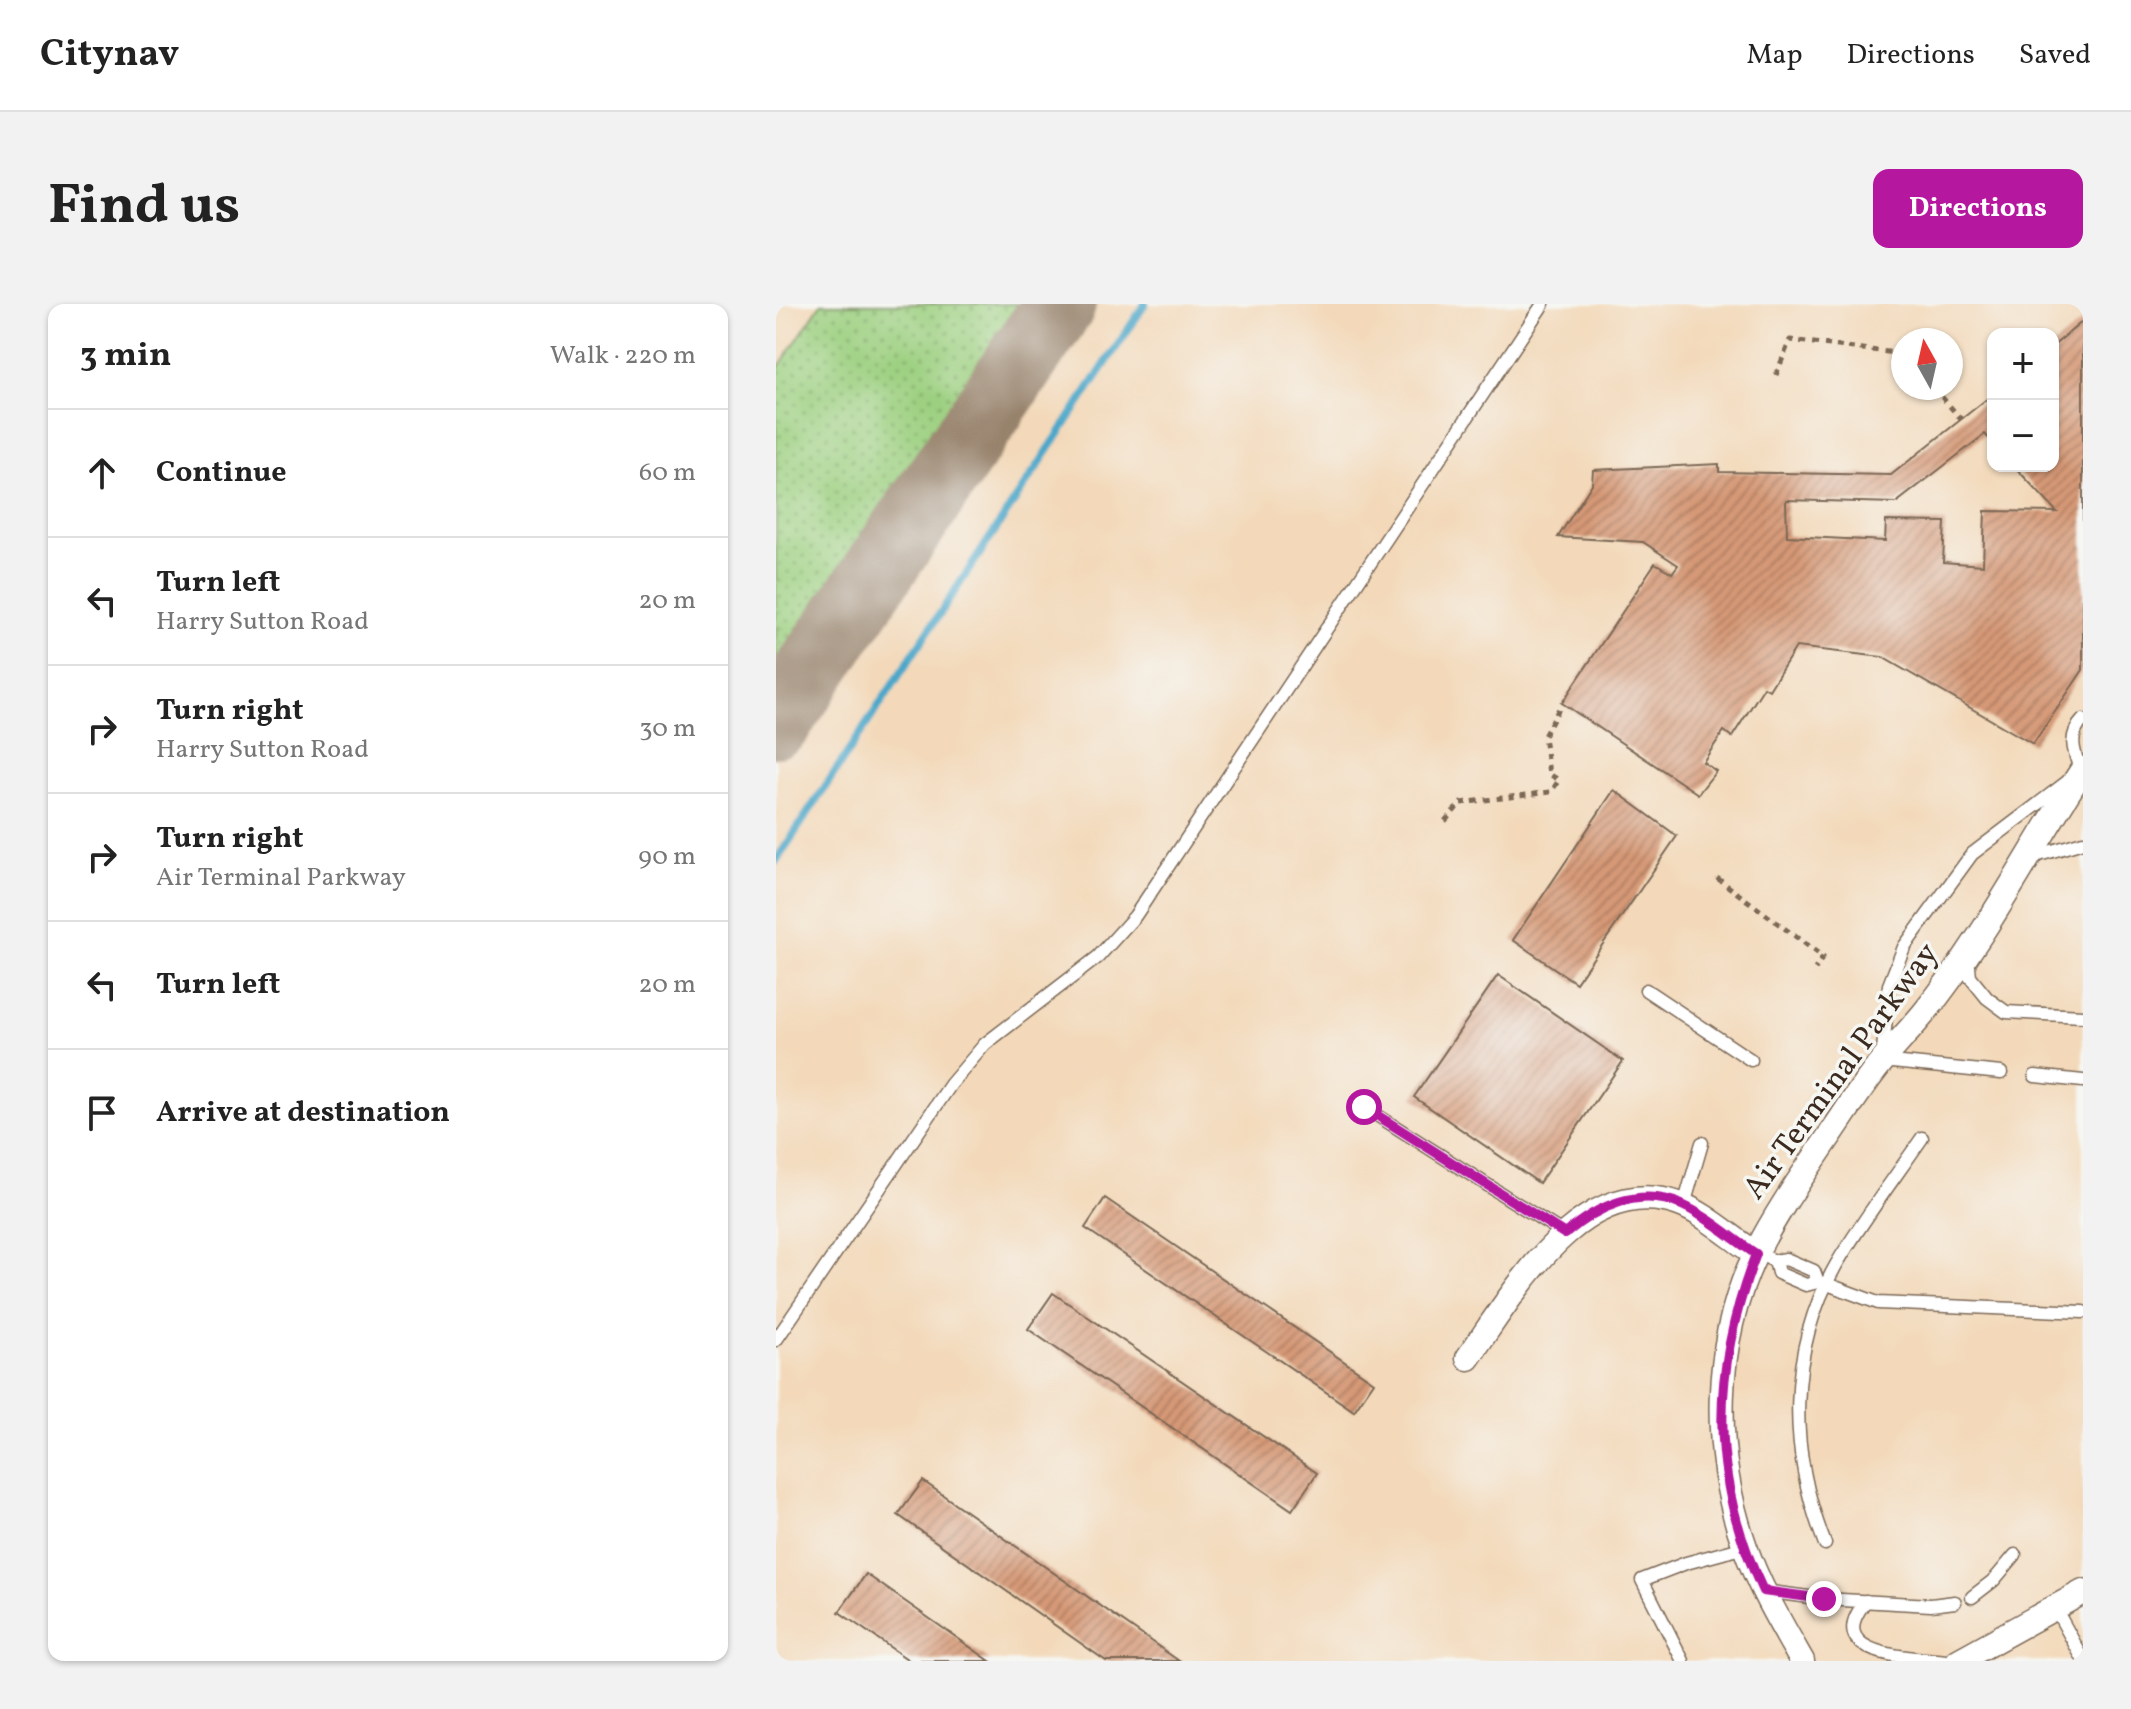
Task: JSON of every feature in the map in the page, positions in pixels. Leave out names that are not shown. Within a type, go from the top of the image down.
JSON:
[{"type":"street","name":"Air Terminal Parkway","points":[[1802,1661],[1763,1591],[1745,1547],[1728,1482],[1721,1405],[1728,1342],[1765,1257],[1785,1201],[1882,1061],[1924,1013],[1967,953],[2082,771]]},
{"type":"street","points":[[1468,1358],[1514,1292],[1565,1234],[1591,1213],[1619,1201],[1654,1199],[1684,1205],[1765,1257]]},
{"type":"street","points":[[1958,1661],[2083,1592]]},
{"type":"lane","points":[[776,1340],[959,1074],[985,1044],[1098,957],[1135,916],[1543,304]]},
{"type":"lane","points":[[2001,1073],[1882,1061],[1889,985],[1904,947],[1980,846],[2082,771],[2074,751],[2073,736],[2083,720]]},
{"type":"lane","points":[[2027,858],[2083,842]]},
{"type":"lane","points":[[1967,953],[1970,977],[1987,998],[2006,1012],[2083,1016]]},
{"type":"lane","points":[[1646,990],[1751,1060]]},
{"type":"lane","points":[[2035,1076],[2083,1081]]},
{"type":"lane","points":[[1364,1107],[1565,1234]]},
{"type":"lane","points":[[1825,1544],[1806,1488],[1797,1426],[1805,1349],[1823,1283],[1922,1138]]},
{"type":"lane","points":[[1684,1205],[1702,1143]]},
{"type":"lane","points":[[1765,1257],[1786,1259],[1814,1271],[1823,1283],[1878,1303],[2083,1312]]},
{"type":"lane","points":[[1683,1661],[1642,1580],[1686,1563],[1745,1547]]},
{"type":"lane","points":[[1972,1597],[1994,1580],[2015,1555]]},
{"type":"lane","points":[[1763,1591],[1824,1599],[1931,1605],[1955,1602]]},
{"type":"lane","points":[[1866,1601],[1854,1623],[1854,1632],[1861,1646],[1878,1653],[1946,1661]]},
{"type":"lane","points":[[2055,1608],[2083,1659]]},
{"type":"path","points":[[1776,375],[1790,340],[1891,353]]},
{"type":"path","points":[[1944,400],[1961,419]]},
{"type":"path","points":[[1445,821],[1461,803],[1551,792],[1559,780],[1549,774],[1544,736],[1562,703]]},
{"type":"path","points":[[1717,878],[1823,957],[1815,969]]},
{"type":"green space","points":[[821,304],[1035,304],[776,685],[776,371]]},
{"type":"building","points":[[2083,321],[2083,670],[2033,744],[1882,657],[1796,647],[1769,690],[1764,687],[1732,737],[1724,731],[1703,762],[1716,771],[1698,794],[1562,703],[1655,563],[1672,573],[1678,565],[1643,542],[1558,537],[1592,484],[1593,470],[1719,464],[1719,472],[1891,475],[1987,399],[1987,436],[1985,434],[1896,503],[1786,500],[1787,536],[1885,541],[1886,521],[1945,522],[1943,562],[1983,565],[1985,511],[2057,512],[2020,472],[2059,472],[2059,341]]},
{"type":"building","points":[[1614,790],[1677,836],[1576,983],[1513,940]]},
{"type":"building","points":[[1498,975],[1623,1061],[1539,1183],[1414,1097]]},
{"type":"building","points":[[1105,1198],[1374,1382],[1354,1411],[1085,1228]]},
{"type":"building","points":[[1053,1293],[1317,1473],[1292,1510],[1028,1329]]},
{"type":"building","points":[[923,1481],[1179,1661],[1106,1661],[898,1515]]},
{"type":"building","points":[[866,1574],[990,1661],[910,1661],[839,1612]]},
{"type":"waterway","points":[[776,861],[1145,304]]},
{"type":"taxiway","points":[[776,722],[1060,304]]},
{"type":"route","points":[[1364,1107],[1565,1234],[1605,1206],[1619,1201],[1654,1199],[1684,1205],[1756,1254],[1728,1342],[1721,1405],[1728,1482],[1739,1530],[1763,1591],[1824,1599]]}]
